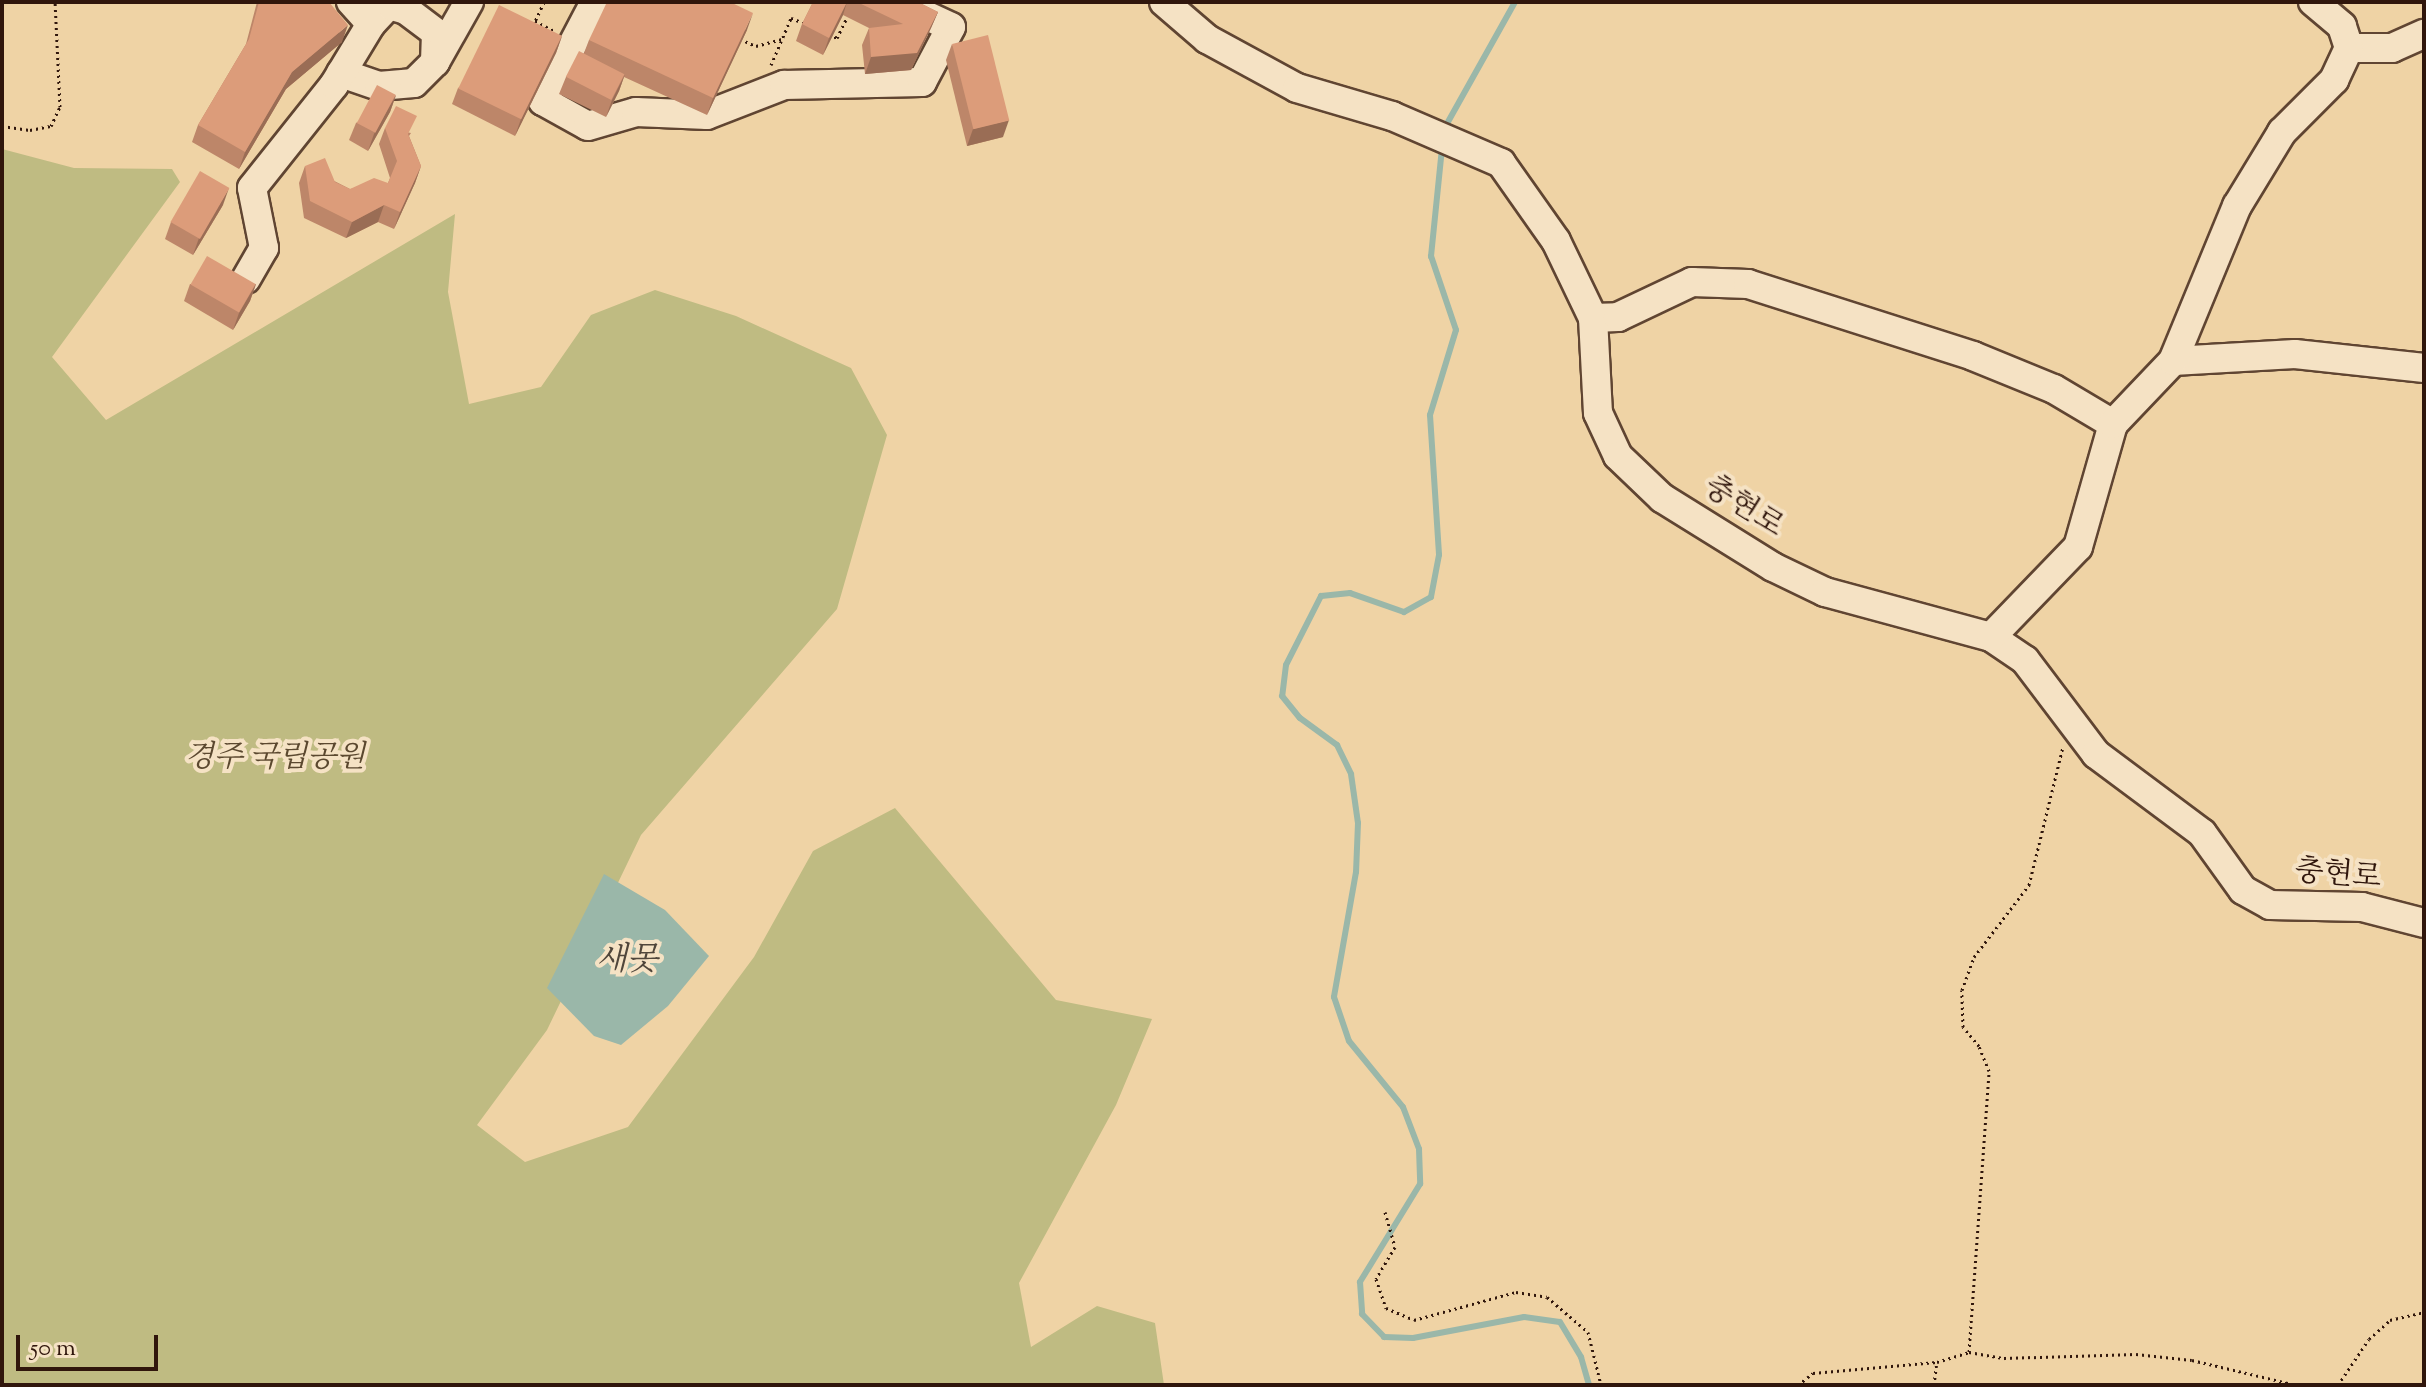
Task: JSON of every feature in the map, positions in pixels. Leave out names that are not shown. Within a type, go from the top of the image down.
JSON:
[{"type":"street","points":[[351,2],[371,24]]},
{"type":"street","points":[[341,73],[379,86],[414,83],[435,62],[469,2]]},
{"type":"street","points":[[595,2],[543,101],[588,126],[636,112],[707,115],[784,85],[922,82],[951,27],[897,2]]},
{"type":"street","name":"충현로","points":[[1164,2],[1207,39],[1297,88],[1443,137],[1501,163],[1556,241],[1593,318],[1598,413],[1618,456],[1662,498],[1773,567],[1825,592],[1991,637],[2025,660],[2096,754],[2130,784],[2202,833],[2243,890],[2270,905],[2362,907],[2424,923]]},
{"type":"street","points":[[1991,637],[2078,547],[2113,424],[2173,361],[2237,206],[2282,132],[2334,80],[2349,48],[2342,26],[2313,2]]},
{"type":"street","points":[[246,279],[264,248],[252,188],[341,73],[371,24],[389,5],[415,15],[436,33],[435,62]]},
{"type":"street","points":[[2349,48],[2392,48],[2424,34]]},
{"type":"street","points":[[1593,318],[1618,317],[1692,282],[1748,284],[1973,356],[2054,389],[2113,424]]},
{"type":"street","points":[[2173,361],[2295,354],[2424,368]]},
{"type":"path","points":[[2,126],[51,126],[60,107],[55,2]]},
{"type":"path","points":[[527,34],[544,2]]},
{"type":"path","points":[[824,32],[837,38],[854,3]]},
{"type":"path","points":[[757,95],[791,18],[811,27]]},
{"type":"path","points":[[535,21],[568,37],[566,59]]},
{"type":"path","points":[[728,34],[756,46],[782,39]]},
{"type":"path","points":[[1969,1352],[1989,1071],[1979,1046],[1963,1027],[1962,990],[1974,957],[2029,885],[2070,720]]},
{"type":"path","points":[[1385,1212],[1395,1242],[1376,1279],[1386,1308],[1397,1317],[1414,1320],[1516,1292],[1547,1297],[1588,1332],[1601,1385]]},
{"type":"path","points":[[2338,1385],[2369,1339],[2390,1320],[2424,1312]]},
{"type":"path","points":[[1798,1385],[1813,1373],[1937,1362],[1969,1352],[2004,1358],[2136,1354],[2192,1360],[2296,1385]]},
{"type":"path","points":[[1934,1385],[1937,1362]]},
{"type":"green space","name":"경주 국립공원","points":[[2,149],[74,168],[172,169],[180,182],[52,357],[106,420],[455,214],[448,292],[469,404],[541,387],[591,315],[655,290],[736,316],[851,368],[887,435],[837,609],[641,835],[547,1030],[477,1125],[525,1162],[628,1127],[754,957],[813,851],[895,808],[1056,1000],[1152,1019],[1116,1105],[1019,1283],[1031,1347],[1097,1306],[1155,1323],[1164,1385],[2,1385]]},
{"type":"water","name":"새못","points":[[604,874],[665,910],[709,956],[668,1006],[621,1045],[594,1036],[547,988]]},
{"type":"building","points":[[259,2],[329,2],[348,25],[292,72],[245,152],[198,125],[249,39]]},
{"type":"building","points":[[607,2],[730,2],[753,13],[713,98],[589,40]]},
{"type":"building","points":[[813,2],[847,2],[829,38],[802,24]]},
{"type":"building","points":[[857,2],[918,2],[938,12],[917,53],[871,57],[869,28],[903,24]]},
{"type":"building","points":[[499,5],[562,36],[521,119],[458,89]]},
{"type":"building","points":[[988,35],[1009,120],[973,129],[952,44]]},
{"type":"building","points":[[579,51],[624,74],[611,100],[566,77]]},
{"type":"building","points":[[377,85],[396,95],[375,133],[357,123]]},
{"type":"building","points":[[396,106],[417,116],[408,134],[421,166],[400,212],[384,205],[352,222],[310,201],[305,166],[325,158],[335,182],[350,189],[374,178],[388,183],[397,161],[385,128]]},
{"type":"building","points":[[200,171],[229,188],[200,239],[170,222]]},
{"type":"building","points":[[207,256],[255,284],[239,313],[191,285]]},
{"type":"waterway","points":[[1444,129],[1515,2]]},
{"type":"waterway","points":[[1442,148],[1431,256],[1456,330],[1430,415],[1439,555],[1431,597],[1404,612],[1350,593],[1321,596],[1286,665],[1282,696],[1300,718],[1337,745],[1351,774],[1358,823],[1356,872],[1334,997],[1349,1041],[1403,1107],[1419,1149],[1420,1184],[1360,1282],[1362,1314],[1384,1337],[1413,1338],[1524,1317],[1560,1322],[1581,1357],[1589,1385]]}]
